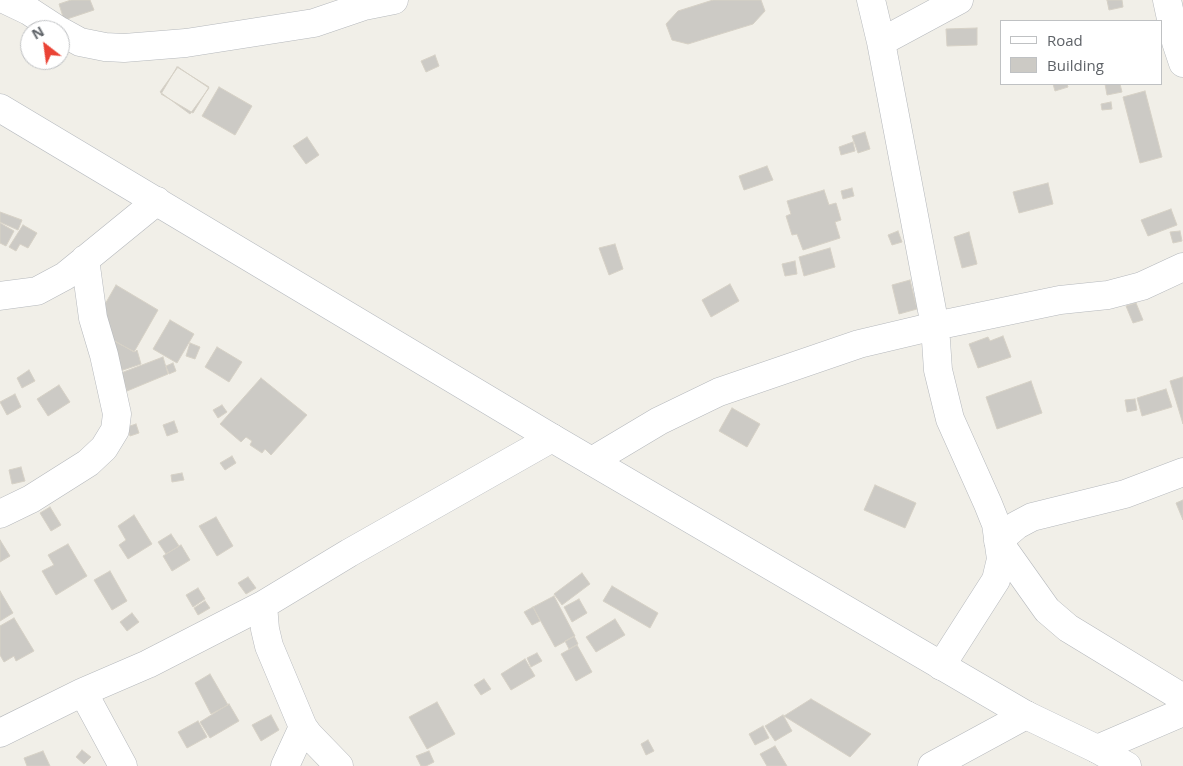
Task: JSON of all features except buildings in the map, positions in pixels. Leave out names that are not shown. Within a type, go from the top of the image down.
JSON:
[{"type":"street","points":[[6,0],[42,20]]},
{"type":"street","points":[[70,37],[80,42],[105,47],[124,48],[186,43],[314,23],[364,6],[394,0]]},
{"type":"street","points":[[871,0],[881,42],[935,326],[938,370],[950,419],[996,524],[1001,559],[996,580],[941,666]]},
{"type":"street","points":[[881,42],[959,0]]},
{"type":"street","points":[[1167,0],[1183,63]]},
{"type":"street","points":[[0,108],[552,438],[941,666],[1026,715],[1097,749],[1127,766]]},
{"type":"street","points":[[0,296],[37,291],[65,276],[157,201]]},
{"type":"street","points":[[0,514],[31,499],[88,463],[104,448],[115,430],[117,414],[104,355],[93,318],[85,259]]},
{"type":"street","points":[[592,461],[659,421],[719,392],[858,344],[1060,300],[1108,295],[1142,286],[1183,267]]},
{"type":"street","points":[[0,733],[83,692],[148,664],[263,605],[349,553],[552,438]]},
{"type":"street","points":[[998,541],[1017,525],[1032,517],[1125,494],[1183,472]]},
{"type":"street","points":[[998,541],[1048,610],[1068,628],[1183,698]]},
{"type":"street","points":[[263,605],[269,646],[303,727],[339,766]]},
{"type":"street","points":[[83,692],[123,766]]},
{"type":"street","points":[[1097,749],[1183,712]]},
{"type":"street","points":[[932,766],[1026,715]]},
{"type":"street","points":[[285,766],[303,727]]}]
